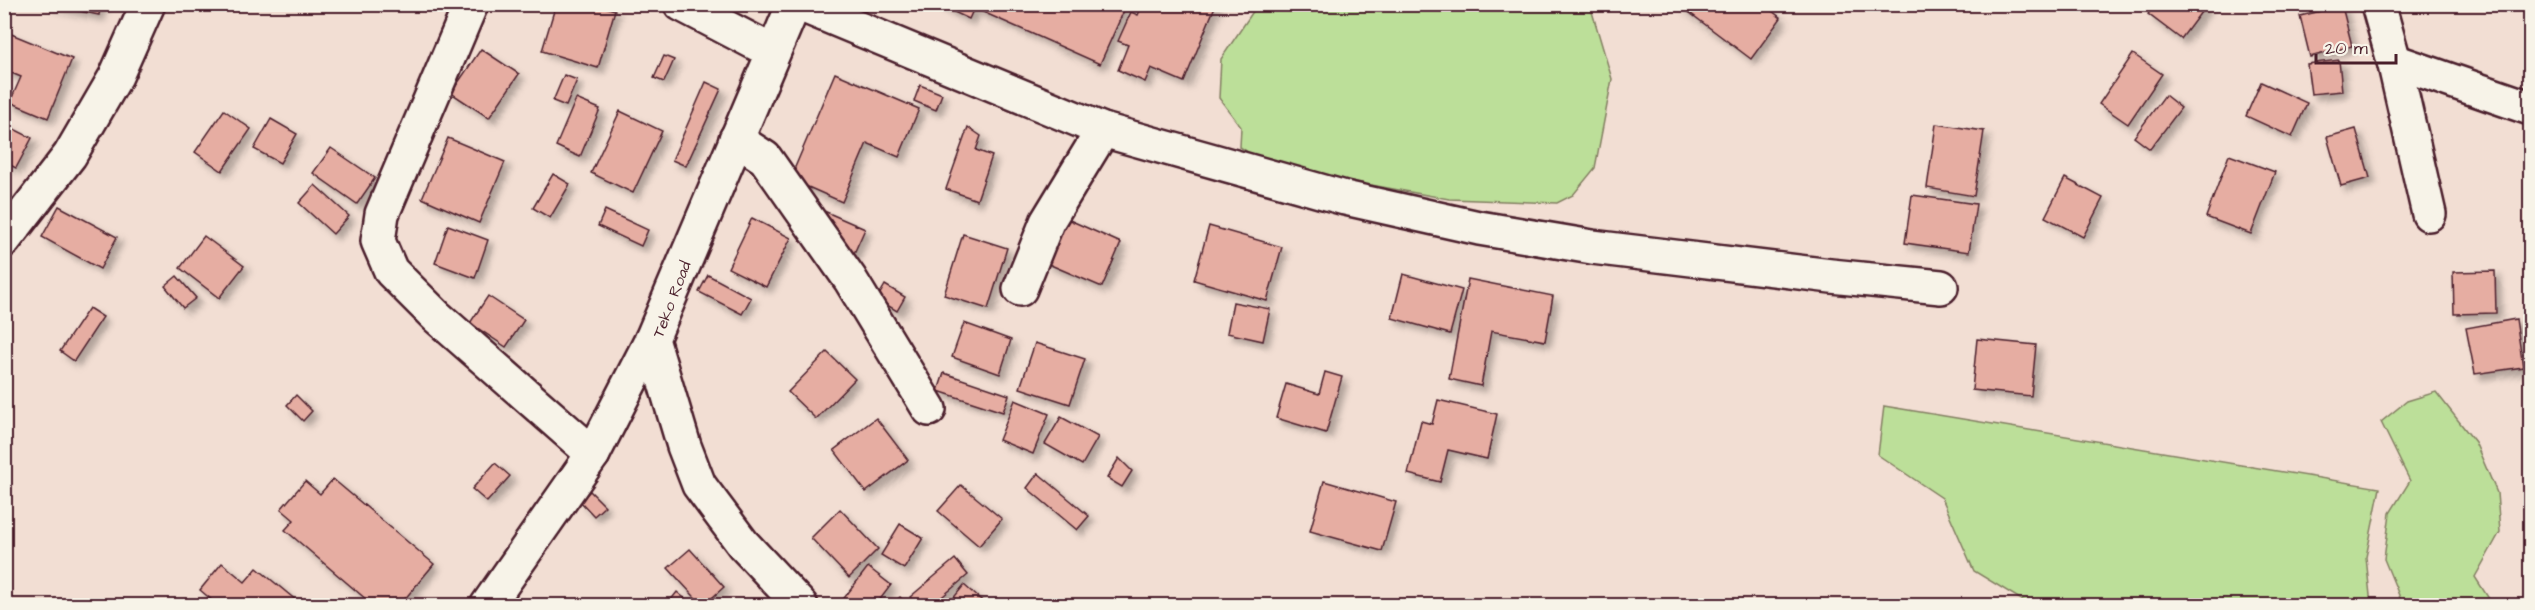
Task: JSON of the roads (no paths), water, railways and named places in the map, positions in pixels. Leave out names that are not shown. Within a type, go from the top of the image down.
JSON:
[{"type":"street","points":[[4,240],[70,155],[116,76],[148,4]]},
{"type":"street","points":[[471,4],[382,214],[378,242],[391,271],[436,316],[593,453]]},
{"type":"street","points":[[681,4],[773,52]]},
{"type":"street","name":"Teko Road","points":[[794,4],[652,339],[684,446],[699,485],[743,544],[801,606]]},
{"type":"street","points":[[799,4],[1103,130],[1345,198],[1479,228],[1604,249],[1941,287]]},
{"type":"street","points":[[2378,4],[2394,61],[2429,214]]},
{"type":"street","points":[[2394,61],[2530,108]]},
{"type":"street","points":[[1020,289],[1047,222],[1103,130]]},
{"type":"street","points":[[736,139],[765,158],[850,279],[929,409]]},
{"type":"street","points":[[487,606],[593,453],[652,339]]}]
